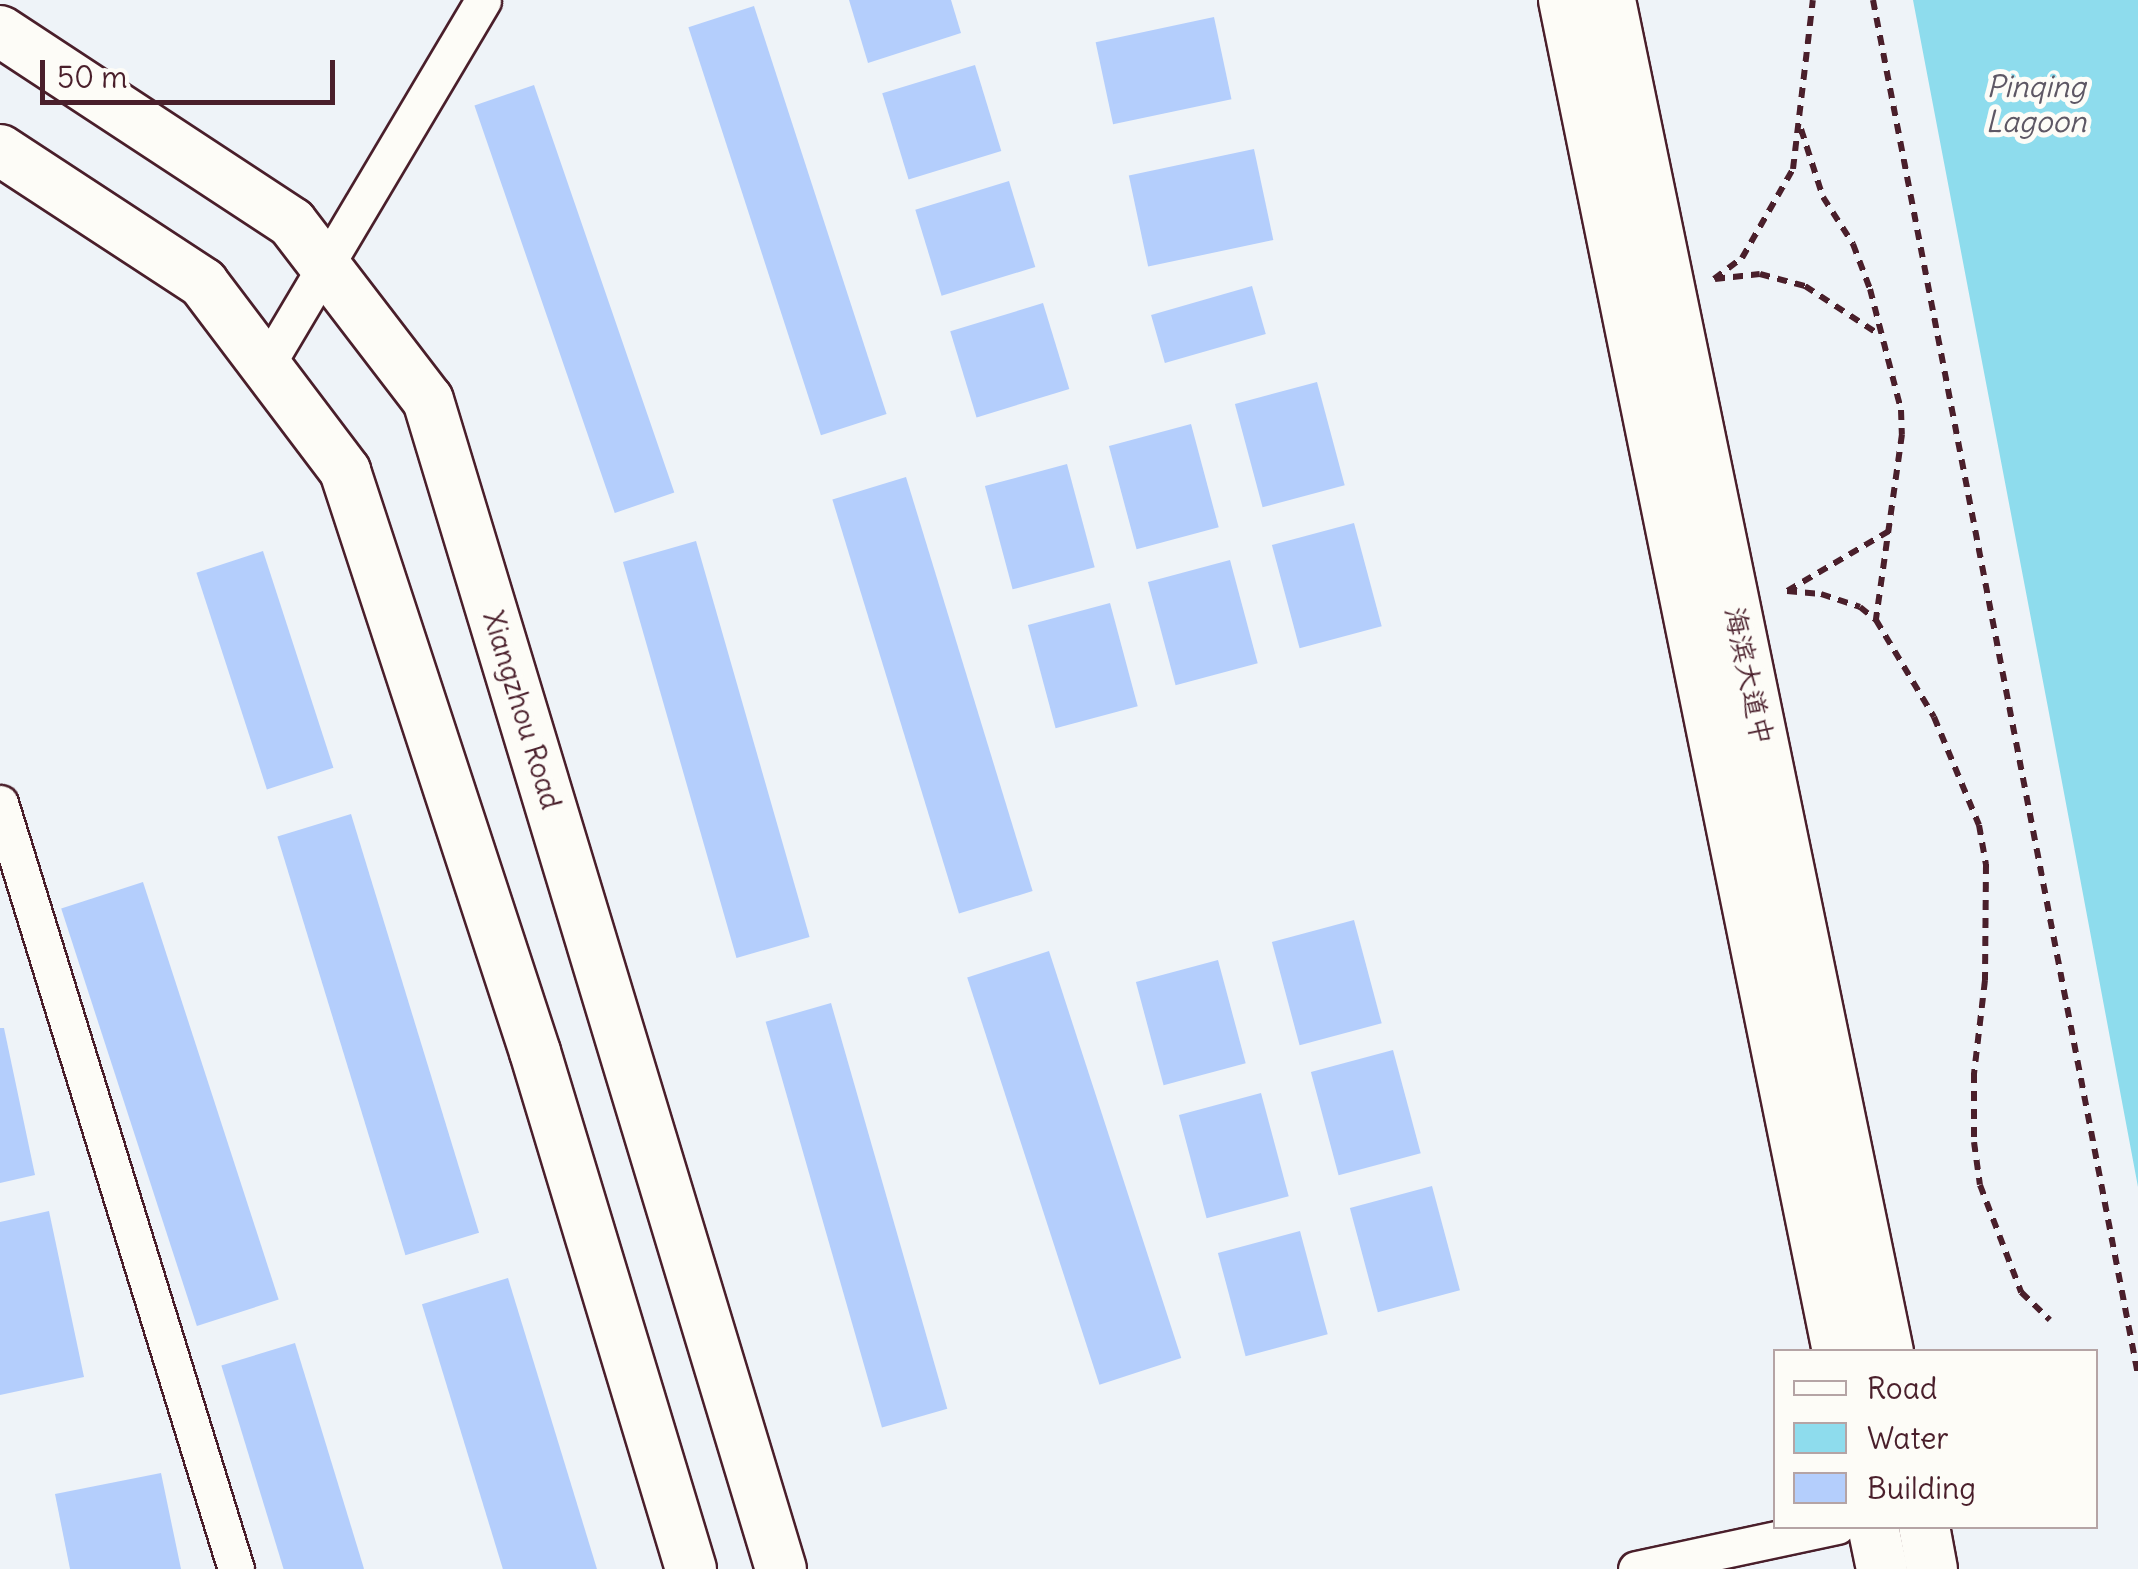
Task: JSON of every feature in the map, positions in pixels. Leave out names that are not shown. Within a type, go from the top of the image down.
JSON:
[{"type":"main road","name":"海滨大道中","points":[[1564,0],[1837,1349]]},
{"type":"main road","name":"海滨大道中","points":[[1610,0],[1887,1349]]},
{"type":"main road","name":"Xiangzhou Road","points":[[0,31],[292,224],[428,400],[781,1569]]},
{"type":"main road","points":[[0,150],[203,283],[345,472],[535,1052],[692,1569]]},
{"type":"main road","points":[[1874,1529],[1882,1569]]},
{"type":"main road","points":[[1925,1529],[1932,1569]]},
{"type":"street","points":[[266,366],[483,0]]},
{"type":"street","points":[[0,803],[236,1569]]},
{"type":"street","points":[[1636,1569],[1823,1529]]},
{"type":"path","points":[[1813,0],[1801,129],[1793,168],[1766,222],[1742,258],[1714,279],[1760,274],[1806,286],[1880,336]]},
{"type":"path","points":[[1873,0],[2138,1375]]},
{"type":"path","points":[[1801,129],[1823,197],[1853,244],[1901,410],[1890,531],[1876,620]]},
{"type":"path","points":[[1890,531],[1786,591],[1821,594],[1860,607],[1876,620],[1934,717],[1979,825],[1986,864],[1985,980],[1974,1073],[1974,1142],[1980,1185],[2021,1292],[2050,1320]]},
{"type":"water","name":"Pinqing Lagoon","points":[[1913,0],[2138,0],[2138,1187],[2049,713]]},
{"type":"building","points":[[849,0],[951,0],[961,33],[868,63]]},
{"type":"building","points":[[754,6],[887,414],[821,435],[688,27]]},
{"type":"building","points":[[1214,17],[1231,99],[1113,124],[1096,42]]},
{"type":"building","points":[[975,65],[1001,151],[909,179],[882,93]]},
{"type":"building","points":[[534,85],[674,493],[615,513],[474,106]]},
{"type":"building","points":[[1254,149],[1273,240],[1148,267],[1129,176]]},
{"type":"building","points":[[1009,181],[1035,267],[942,296],[915,210]]},
{"type":"building","points":[[1252,286],[1266,334],[1165,363],[1151,315]]},
{"type":"building","points":[[1043,303],[1069,389],[977,417],[950,331]]},
{"type":"building","points":[[1317,382],[1345,485],[1263,507],[1235,404]]},
{"type":"building","points":[[1191,424],[1219,527],[1137,549],[1109,446]]},
{"type":"building","points":[[1067,464],[1095,567],[1013,589],[985,486]]},
{"type":"building","points":[[906,477],[1033,891],[959,914],[832,500]]},
{"type":"building","points":[[1354,523],[1382,626],[1300,648],[1272,545]]},
{"type":"building","points":[[696,541],[810,937],[737,958],[623,562]]},
{"type":"building","points":[[263,551],[333,768],[267,789],[196,573]]},
{"type":"building","points":[[1230,560],[1258,663],[1176,685],[1148,582]]},
{"type":"building","points":[[1110,603],[1138,706],[1056,728],[1028,625]]},
{"type":"building","points":[[351,814],[479,1233],[405,1255],[277,837]]},
{"type":"building","points":[[143,882],[279,1300],[197,1326],[61,909]]},
{"type":"building","points":[[1354,920],[1382,1023],[1300,1045],[1272,942]]},
{"type":"building","points":[[1049,951],[1181,1358],[1099,1385],[967,978]]},
{"type":"building","points":[[1218,960],[1246,1063],[1164,1085],[1136,982]]},
{"type":"building","points":[[831,1003],[947,1409],[882,1427],[766,1022]]},
{"type":"building","points":[[0,1028],[4,1028],[35,1175],[0,1183]]},
{"type":"building","points":[[1393,1050],[1421,1153],[1339,1175],[1311,1072]]},
{"type":"building","points":[[1261,1093],[1289,1196],[1207,1218],[1179,1115]]},
{"type":"building","points":[[1432,1186],[1460,1290],[1378,1312],[1350,1208]]},
{"type":"building","points":[[49,1211],[84,1377],[0,1395],[0,1222]]},
{"type":"building","points":[[1300,1231],[1328,1334],[1246,1356],[1218,1253]]},
{"type":"building","points":[[508,1278],[597,1569],[503,1569],[422,1304]]},
{"type":"building","points":[[295,1343],[364,1569],[284,1569],[221,1366]]},
{"type":"building","points":[[161,1473],[181,1569],[70,1569],[55,1494]]}]
